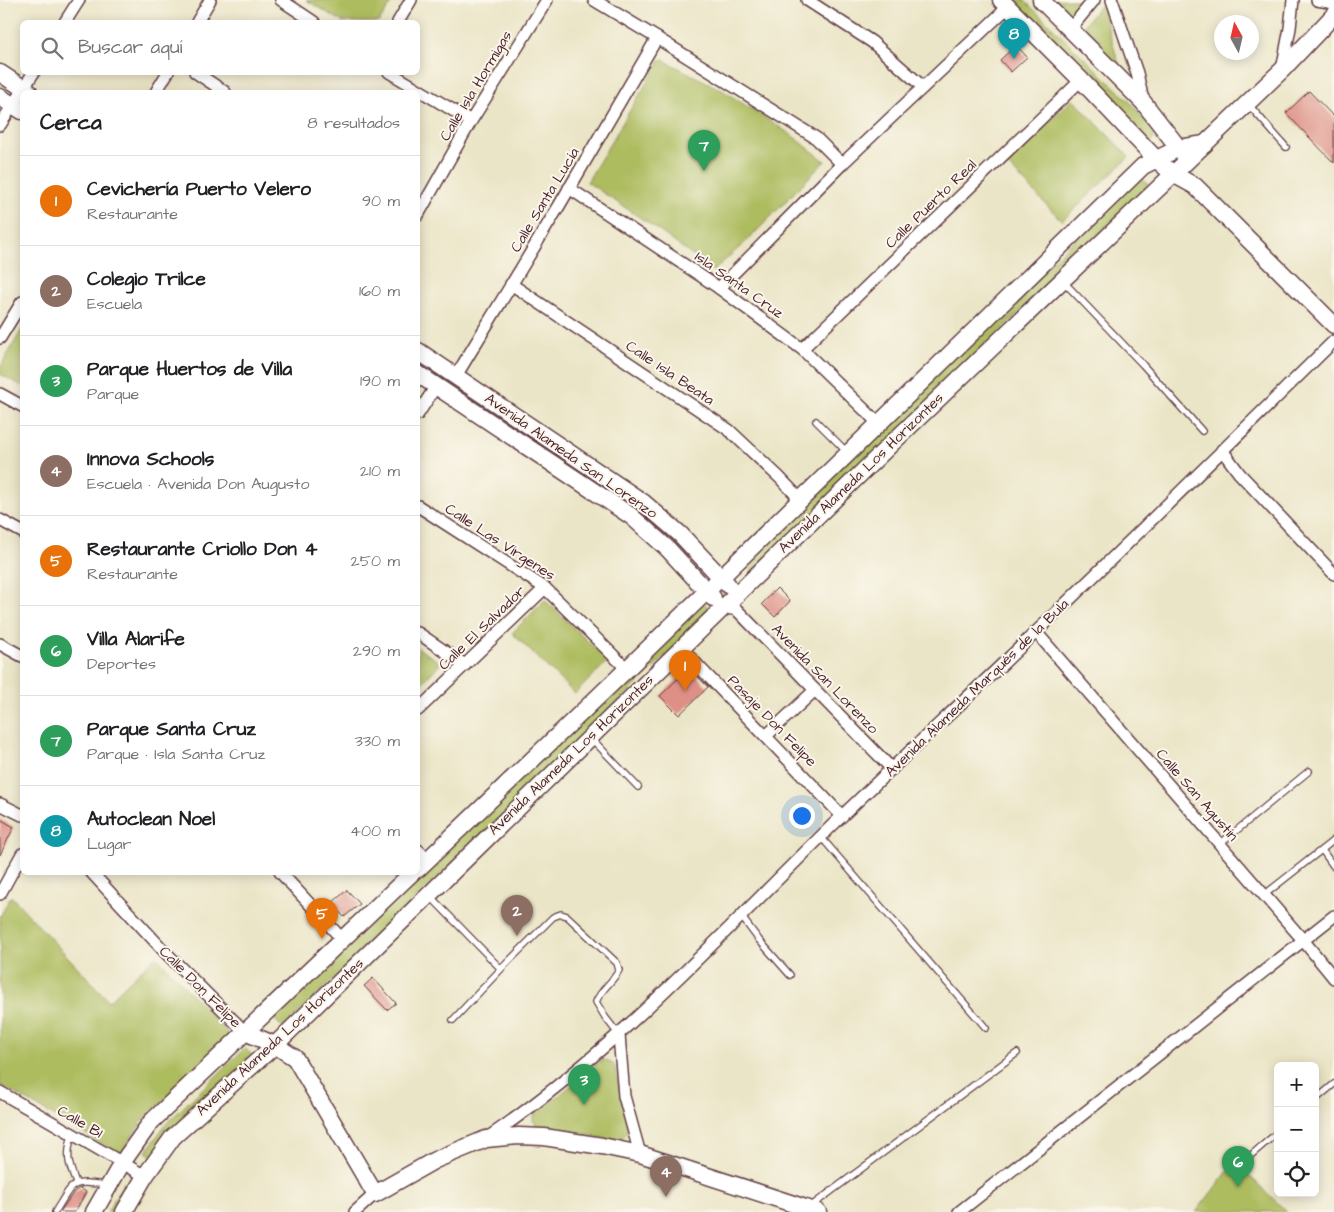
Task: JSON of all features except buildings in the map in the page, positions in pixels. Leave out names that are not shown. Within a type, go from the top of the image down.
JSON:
[{"type":"main road","points":[[1041,0],[1143,102],[1183,154],[1195,186]]},
{"type":"main road","points":[[1004,3],[1156,159],[1173,174],[1195,186],[1334,326]]},
{"type":"main road","name":"Avenida Alameda Los Horizontes","points":[[421,859],[627,669],[1143,166],[1156,159],[1183,154],[1205,144],[1282,70],[1334,15]]},
{"type":"main road","points":[[0,73],[25,90]]},
{"type":"main road","name":"Avenida Alameda Los Horizontes","points":[[124,1212],[144,1176],[173,1136],[275,1045],[681,648],[732,604],[1062,280],[1173,174],[1183,154]]},
{"type":"main road","name":"Avenida Alameda San Lorenzo","points":[[420,352],[644,503],[680,534],[721,577],[732,604]]},
{"type":"main road","name":"Avenida Alameda San Lorenzo","points":[[420,375],[631,516],[668,549],[707,591],[732,604]]},
{"type":"main road","name":"Avenida Alameda Los Horizontes","points":[[94,1212],[122,1164],[151,1122],[410,875]]},
{"type":"main road","name":"Calle Don Felipe","points":[[245,1032],[275,1045],[295,1058],[375,1194]]},
{"type":"main road","points":[[486,1139],[518,1136],[544,1137],[640,1154],[813,1210]]},
{"type":"main road","name":"Avenida Alameda Marqués de la Bula","points":[[375,1194],[435,1160],[486,1139]]},
{"type":"street","points":[[66,20],[79,0]]},
{"type":"street","points":[[198,20],[210,0]]},
{"type":"street","points":[[281,0],[311,20]]},
{"type":"street","points":[[399,20],[410,0]]},
{"type":"street","name":"Calle Isla Hormigas","points":[[420,211],[471,121],[547,0]]},
{"type":"street","points":[[594,0],[816,138],[842,164]]},
{"type":"street","points":[[807,0],[872,42],[923,87]]},
{"type":"street","points":[[1071,28],[1094,0]]},
{"type":"street","points":[[1112,0],[1137,73],[1143,102]]},
{"type":"street","points":[[1282,70],[1293,0]]},
{"type":"street","points":[[1317,0],[1334,3]]},
{"type":"street","points":[[719,288],[842,164],[923,87],[1004,3]]},
{"type":"street","name":"Calle Santa Lucía","points":[[456,376],[570,188],[657,38]]},
{"type":"street","points":[[26,90],[33,75]]},
{"type":"street","points":[[157,90],[166,75]]},
{"type":"street","points":[[200,75],[222,90]]},
{"type":"street","points":[[394,75],[419,90]]},
{"type":"street","name":"Calle Puerto Real","points":[[802,349],[1081,80]]},
{"type":"street","points":[[420,91],[471,121]]},
{"type":"street","points":[[0,125],[12,104]]},
{"type":"street","name":"Isla Santa Cruz","points":[[570,188],[719,288],[802,349],[878,423]]},
{"type":"street","name":"Calle Isla Beata","points":[[511,284],[729,430],[779,477],[800,500]]},
{"type":"street","points":[[0,338],[20,305]]},
{"type":"street","name":"Avenida Alameda Marqués de la Bula","points":[[486,1139],[517,1118],[619,1035],[842,816],[1036,632],[1334,341]]},
{"type":"street","points":[[420,411],[436,386]]},
{"type":"street","points":[[0,394],[20,405]]},
{"type":"street","points":[[1222,450],[1240,473],[1334,574]]},
{"type":"street","name":"Calle Las Vírgenes","points":[[420,507],[545,588],[627,669]]},
{"type":"street","points":[[0,520],[20,531]]},
{"type":"street","name":"Calle El Salvador","points":[[420,708],[545,588]]},
{"type":"street","name":"Avenida San Lorenzo","points":[[732,604],[892,769]]},
{"type":"street","name":"Calle San Agustín","points":[[1036,632],[1334,978]]},
{"type":"street","points":[[420,634],[465,665]]},
{"type":"street","points":[[0,644],[20,655]]},
{"type":"street","name":"Pasaje Don Felipe","points":[[681,648],[842,816]]},
{"type":"street","points":[[766,736],[814,690]]},
{"type":"street","points":[[0,804],[20,814]]},
{"type":"street","points":[[0,894],[20,858]]},
{"type":"street","name":"Calle Don Felipe","points":[[94,875],[245,1032]]},
{"type":"street","points":[[283,875],[342,939]]},
{"type":"street","points":[[959,1212],[1334,916]]},
{"type":"street","points":[[619,1035],[624,1096],[640,1154]]},
{"type":"street","name":"Calle B1","points":[[0,1092],[144,1176]]},
{"type":"street","name":"Avenida Alameda Marqués de la Bula","points":[[355,1212],[375,1194]]},
{"type":"lane","points":[[1247,103],[1286,147]]},
{"type":"lane","points":[[1062,280],[1143,365],[1202,431]]},
{"type":"lane","points":[[816,421],[848,453]]},
{"type":"lane","points":[[590,737],[638,786]]},
{"type":"lane","points":[[1220,844],[1309,771]]},
{"type":"lane","points":[[821,837],[986,1028]]},
{"type":"lane","points":[[1264,895],[1334,840]]},
{"type":"lane","points":[[1322,850],[1334,867]]},
{"type":"lane","points":[[429,894],[501,968]]},
{"type":"lane","points":[[452,1020],[553,917],[561,914],[567,916],[617,963],[619,970],[616,977],[599,995],[596,1002],[599,1009],[619,1035]]},
{"type":"lane","points":[[741,916],[790,974]]},
{"type":"lane","points":[[813,1210],[1017,1053]]},
{"type":"lane","points":[[1319,1097],[1334,1084]]},
{"type":"lane","points":[[72,1135],[67,1150],[67,1160],[76,1183]]},
{"type":"lane","points":[[1250,1156],[1274,1135]]},
{"type":"lane","points":[[55,1212],[76,1183],[110,1185]]},
{"type":"green space","points":[[306,0],[393,0],[380,20],[340,20]]},
{"type":"green space","points":[[1004,0],[1024,0],[1131,103],[1154,132],[1152,141],[1149,143]]},
{"type":"green space","points":[[1052,0],[1082,0],[1068,16]]},
{"type":"green space","points":[[1101,5],[1121,71],[1082,27]]},
{"type":"green space","points":[[661,59],[722,90],[790,134],[825,161],[751,237],[713,271],[654,227],[587,182]]},
{"type":"green space","points":[[1073,99],[1129,157],[1062,221],[1006,163]]},
{"type":"green space","points":[[1140,176],[1149,186],[753,572],[743,562]]},
{"type":"green space","points":[[20,333],[20,385],[0,374],[0,368]]},
{"type":"green space","points":[[420,357],[632,498],[696,555],[692,559],[630,503],[420,368]]},
{"type":"green space","points":[[545,600],[608,661],[575,694],[512,633]]},
{"type":"green space","points":[[702,601],[712,611],[283,1028],[273,1018]]},
{"type":"green space","points":[[420,649],[441,663],[420,685]]},
{"type":"green space","points":[[11,896],[109,1001],[156,956],[230,1035],[141,1123],[120,1154],[0,1085],[0,917]]},
{"type":"green space","points":[[245,1048],[252,1055],[155,1158],[146,1152],[165,1125]]},
{"type":"green space","points":[[606,1060],[613,1064],[615,1068],[628,1132],[624,1136],[611,1140],[536,1125],[533,1120],[535,1113],[554,1100],[598,1062]]},
{"type":"green space","points":[[1235,1162],[1287,1212],[1196,1212]]},
{"type":"green space","points":[[124,1183],[133,1188],[119,1212],[107,1212]]},
{"type":"place","name":"Autoclean Noel","points":[[1014,59]]},
{"type":"place","name":"Parque Santa Cruz","points":[[704,171]]},
{"type":"place","name":"Cevichería Puerto Velero","points":[[685,691]]},
{"type":"place","name":"Colegio Trilce","points":[[517,936]]},
{"type":"place","name":"Restaurante Criollo Don 4","points":[[322,939]]},
{"type":"place","name":"Parque Huertos de Villa","points":[[584,1105]]},
{"type":"place","name":"Villa Alarife","points":[[1238,1187]]},
{"type":"place","name":"Innova Schools","points":[[666,1197]]}]
